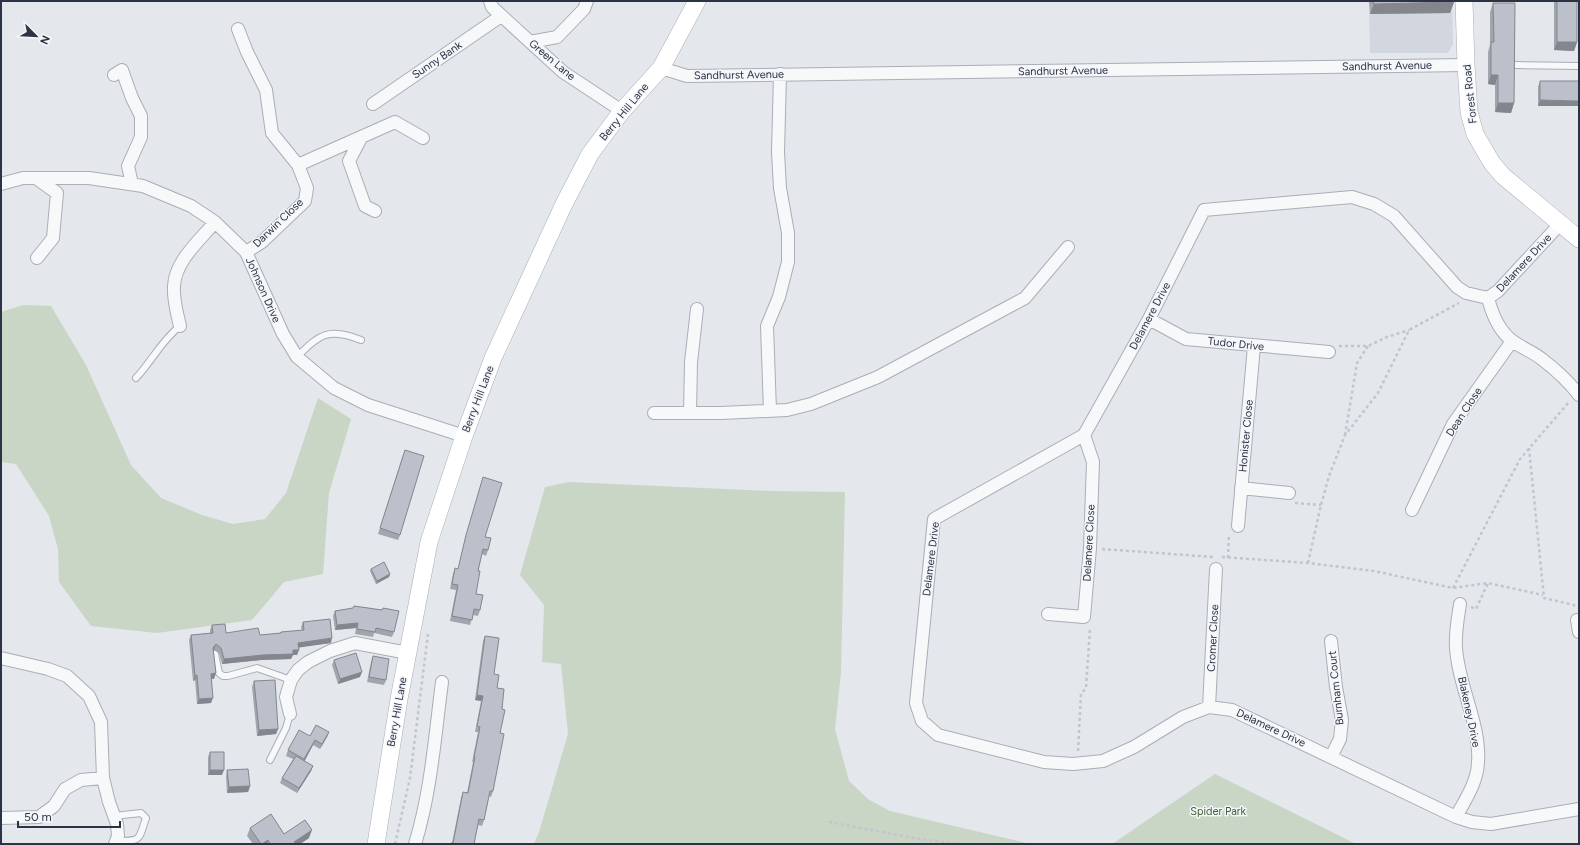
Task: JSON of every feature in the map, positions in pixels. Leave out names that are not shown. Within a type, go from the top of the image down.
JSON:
[{"type":"street","name":"Green Lane","points":[[490,1],[492,8],[563,72],[622,112]]},
{"type":"street","points":[[530,42],[558,37],[584,9],[587,1]]},
{"type":"street","name":"Berry Hill Lane","points":[[376,844],[399,699],[429,542],[464,436],[493,358],[564,204],[590,154],[622,112],[661,68],[697,1]]},
{"type":"street","name":"Forest Road","points":[[1464,1],[1469,112],[1474,134],[1503,176],[1579,239]]},
{"type":"street","name":"Sunny Bank","points":[[373,104],[501,16]]},
{"type":"street","name":"Darwin Close","points":[[238,29],[247,52],[266,90],[272,133],[298,165],[307,188],[305,201],[262,242],[246,252]]},
{"type":"street","name":"Sandhurst Avenue","points":[[661,68],[687,76],[1466,65]]},
{"type":"street","points":[[114,75],[122,70],[132,98],[141,116],[141,137],[128,166],[132,184]]},
{"type":"street","points":[[770,411],[767,326],[779,297],[788,262],[788,233],[780,188],[778,152],[780,74]]},
{"type":"street","points":[[298,165],[395,122],[423,138]]},
{"type":"street","points":[[361,138],[349,162],[365,206],[375,211]]},
{"type":"street","name":"Johnson Drive","points":[[1,183],[23,178],[89,178],[143,186],[191,206],[215,222],[246,252],[283,334],[297,357],[334,388],[368,405],[464,436]]},
{"type":"street","points":[[36,178],[57,193],[53,238],[36,258]]},
{"type":"street","name":"Delamere Drive","points":[[1561,223],[1498,291],[1488,298],[1466,293],[1457,287],[1394,216],[1374,204],[1352,197],[1204,210],[1149,319],[1084,435],[934,519],[916,703],[922,721],[938,735],[1044,762],[1077,763],[1103,761],[1134,747],[1184,717],[1209,707],[1232,710],[1456,817],[1472,822],[1491,824],[1579,809]]},
{"type":"street","points":[[180,326],[174,299],[174,285],[178,269],[188,254],[215,222]]},
{"type":"street","points":[[654,413],[770,411],[787,410],[811,404],[878,377],[955,337],[1025,298],[1068,247]]},
{"type":"street","points":[[1488,298],[1491,312],[1501,329],[1512,341],[1543,360],[1578,394]]},
{"type":"street","points":[[690,413],[691,362],[697,309]]},
{"type":"street","name":"Tudor Drive","points":[[1149,319],[1186,339],[1329,352]]},
{"type":"street","name":"Dean Close","points":[[1412,510],[1453,424],[1512,341]]},
{"type":"street","name":"Honister Close","points":[[1238,526],[1254,346]]},
{"type":"street","name":"Delamere Close","points":[[1084,435],[1093,462],[1090,548],[1084,617]]},
{"type":"street","points":[[1241,488],[1289,493]]},
{"type":"street","name":"Cromer Close","points":[[1209,707],[1216,569]]},
{"type":"street","name":"Blakeney Drive","points":[[1456,817],[1475,780],[1478,764],[1478,746],[1456,647],[1456,628],[1460,604]]},
{"type":"street","points":[[1048,614],[1084,617]]},
{"type":"street","name":"Burnham Court","points":[[1331,641],[1336,687],[1342,720],[1340,739],[1331,757]]},
{"type":"street","points":[[290,714],[286,697],[291,680],[298,670],[308,662],[330,651],[355,643],[408,653]]},
{"type":"street","points":[[1,658],[48,669],[67,676],[89,696],[101,722],[103,778],[109,802],[117,824],[118,836],[116,842]]},
{"type":"street","points":[[415,844],[422,822],[442,682]]},
{"type":"street","points":[[1,818],[39,817],[54,806],[65,789],[81,780],[103,778]]},
{"type":"lane","points":[[1516,65],[1579,66]]},
{"type":"lane","points":[[136,378],[152,360],[169,335],[180,326]]},
{"type":"lane","points":[[297,357],[317,338],[328,334],[346,334],[361,340]]},
{"type":"lane","points":[[215,654],[219,673],[223,676],[258,668],[291,680]]},
{"type":"lane","points":[[270,760],[286,728],[290,714]]},
{"type":"lane","points":[[114,816],[141,814],[146,818],[138,838],[135,841],[116,842]]},
{"type":"path","points":[[1329,352],[1339,345],[1368,346],[1387,337],[1409,330],[1458,304],[1466,293]]},
{"type":"path","points":[[1345,435],[1378,393],[1409,330]]},
{"type":"path","points":[[1308,563],[1329,476],[1345,435],[1357,363],[1368,346]]},
{"type":"path","points":[[1453,588],[1520,459],[1529,447],[1578,394]]},
{"type":"path","points":[[1529,447],[1544,598],[1574,605],[1578,626]]},
{"type":"path","points":[[1289,493],[1288,503],[1321,505]]},
{"type":"path","points":[[1228,558],[1230,526],[1238,526]]},
{"type":"path","points":[[1090,548],[1308,563],[1374,571],[1453,588],[1488,583],[1544,595]]},
{"type":"path","points":[[1460,604],[1476,609],[1488,583]]},
{"type":"path","points":[[1077,763],[1081,694],[1086,688],[1091,617],[1084,617]]},
{"type":"path","points":[[395,844],[410,778],[429,630]]},
{"type":"path","points":[[829,822],[919,839],[961,844]]},
{"type":"shaded area","points":[[1369,1],[1452,1],[1453,44],[1448,53],[1370,53]]},
{"type":"green space","points":[[23,305],[51,306],[86,365],[131,465],[161,498],[202,515],[233,524],[265,519],[286,493],[318,398],[351,419],[329,493],[323,574],[284,582],[252,620],[157,633],[91,626],[59,582],[58,549],[49,516],[16,464],[1,462],[1,312]]},
{"type":"green space","points":[[569,482],[770,491],[845,492],[841,672],[835,729],[849,781],[868,799],[890,811],[1031,844],[534,844],[539,832],[568,734],[561,664],[542,662],[544,605],[520,575],[545,487]]},
{"type":"green space","name":"Spider Park","points":[[1215,774],[1356,844],[1112,844]]},
{"type":"building","points":[[1373,1],[1454,1],[1454,2],[1374,4]]},
{"type":"building","points":[[1557,1],[1577,1],[1577,42],[1557,42]]},
{"type":"building","points":[[1493,3],[1515,3],[1514,103],[1498,103],[1498,75],[1491,75],[1491,42],[1494,42]]},
{"type":"building","points":[[1540,81],[1579,81],[1579,101],[1540,100]]},
{"type":"building","points":[[405,450],[424,456],[400,535],[380,528]]},
{"type":"building","points":[[483,477],[502,483],[485,537],[491,538],[488,550],[483,549],[478,571],[480,571],[476,594],[483,595],[480,610],[474,609],[472,620],[452,616],[458,585],[452,584],[455,568],[458,569]]},
{"type":"building","points":[[384,562],[390,574],[377,581],[371,569]]},
{"type":"building","points":[[354,606],[382,610],[383,608],[399,611],[394,632],[376,628],[375,632],[357,629],[358,623],[337,625],[335,611],[353,608]]},
{"type":"building","points":[[330,619],[332,638],[298,643],[299,650],[293,650],[293,654],[224,659],[221,648],[216,644],[213,648],[216,673],[211,674],[213,698],[199,699],[191,635],[213,633],[212,625],[225,624],[226,633],[258,628],[260,635],[281,633],[304,630],[303,622]]},
{"type":"building","points":[[485,636],[499,638],[494,674],[499,675],[497,688],[504,689],[502,709],[505,710],[500,733],[504,734],[493,791],[490,791],[484,820],[479,819],[474,844],[451,844],[453,843],[463,792],[468,793],[480,727],[477,726],[483,696],[477,695]]},
{"type":"building","points":[[356,653],[362,672],[340,679],[334,660]]},
{"type":"building","points":[[373,656],[389,659],[386,680],[369,677]]},
{"type":"building","points":[[275,680],[278,729],[259,730],[254,681]]},
{"type":"building","points":[[316,725],[329,732],[322,744],[315,740],[304,759],[288,750],[299,730],[310,736]]},
{"type":"building","points":[[210,752],[224,752],[224,770],[210,770]]},
{"type":"building","points":[[296,756],[313,766],[299,788],[282,778]]},
{"type":"building","points":[[248,769],[250,786],[229,787],[227,770]]},
{"type":"building","points":[[271,814],[284,834],[305,820],[312,830],[294,842],[296,844],[270,844],[268,840],[261,844],[250,828]]}]
